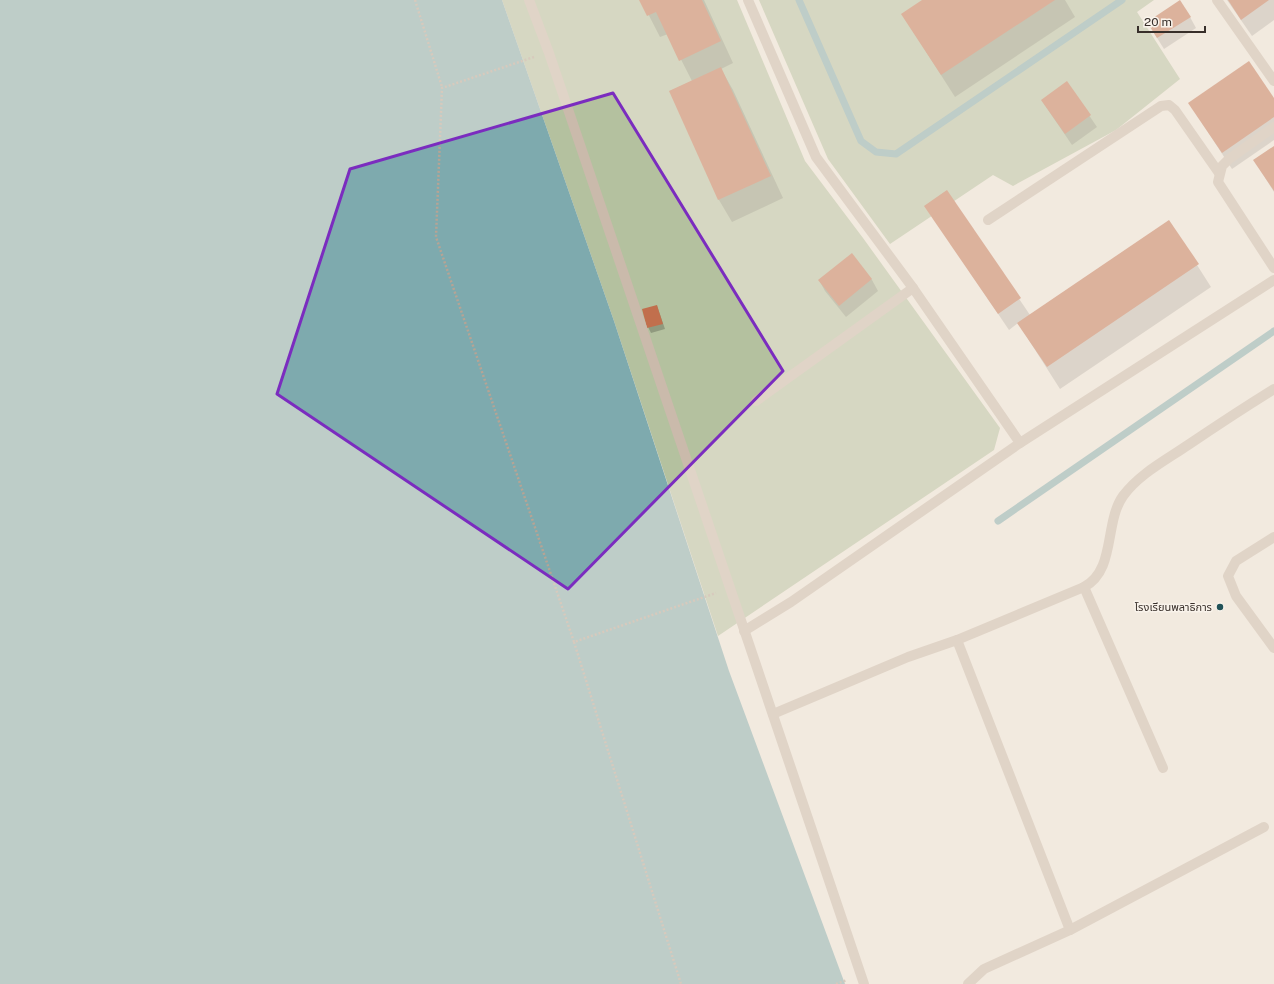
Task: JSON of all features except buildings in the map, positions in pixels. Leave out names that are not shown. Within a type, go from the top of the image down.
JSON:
[{"type":"lane","points":[[529,0],[550,53],[864,984]]},
{"type":"lane","points":[[748,0],[816,157],[913,288],[1020,443]]},
{"type":"lane","points":[[1217,0],[1274,81]]},
{"type":"lane","points":[[988,220],[1161,106],[1169,105],[1175,110],[1219,173]]},
{"type":"lane","points":[[1274,127],[1229,159],[1222,166],[1219,173],[1218,182],[1274,268]]},
{"type":"lane","points":[[744,631],[791,602],[1020,443],[1274,280]]},
{"type":"lane","points":[[756,401],[913,288]]},
{"type":"lane","points":[[773,714],[908,657],[957,640],[1092,583],[1102,569],[1116,509],[1124,495],[1153,468],[1274,389]]},
{"type":"lane","points":[[1274,537],[1236,561],[1228,576],[1236,596],[1274,648]]},
{"type":"lane","points":[[1084,587],[1163,768]]},
{"type":"lane","points":[[957,640],[1070,930]]},
{"type":"lane","points":[[968,984],[984,969],[1070,930],[1264,827]]},
{"type":"path","points":[[415,0],[442,88],[436,236],[574,642],[681,984]]},
{"type":"path","points":[[442,88],[550,53]]},
{"type":"path","points":[[574,642],[714,593],[730,590]]},
{"type":"highlighted area","points":[[613,93],[783,371],[568,589],[277,394],[350,169]]},
{"type":"green space","points":[[502,0],[737,0],[805,161],[863,238],[1000,428],[994,450],[718,636],[614,321]]},
{"type":"green space","points":[[759,0],[1154,0],[1137,12],[1180,79],[1116,130],[1013,186],[993,175],[890,244],[828,159]]},
{"type":"water","points":[[0,0],[502,0],[614,321],[729,671],[845,984],[0,984]]},
{"type":"waterway","points":[[799,0],[861,141],[876,152],[896,154],[1122,0]]},
{"type":"waterway","points":[[998,521],[1274,331]]},
{"type":"place","name":"โรงเรียนพลาธิการ","points":[[1220,607]]}]
